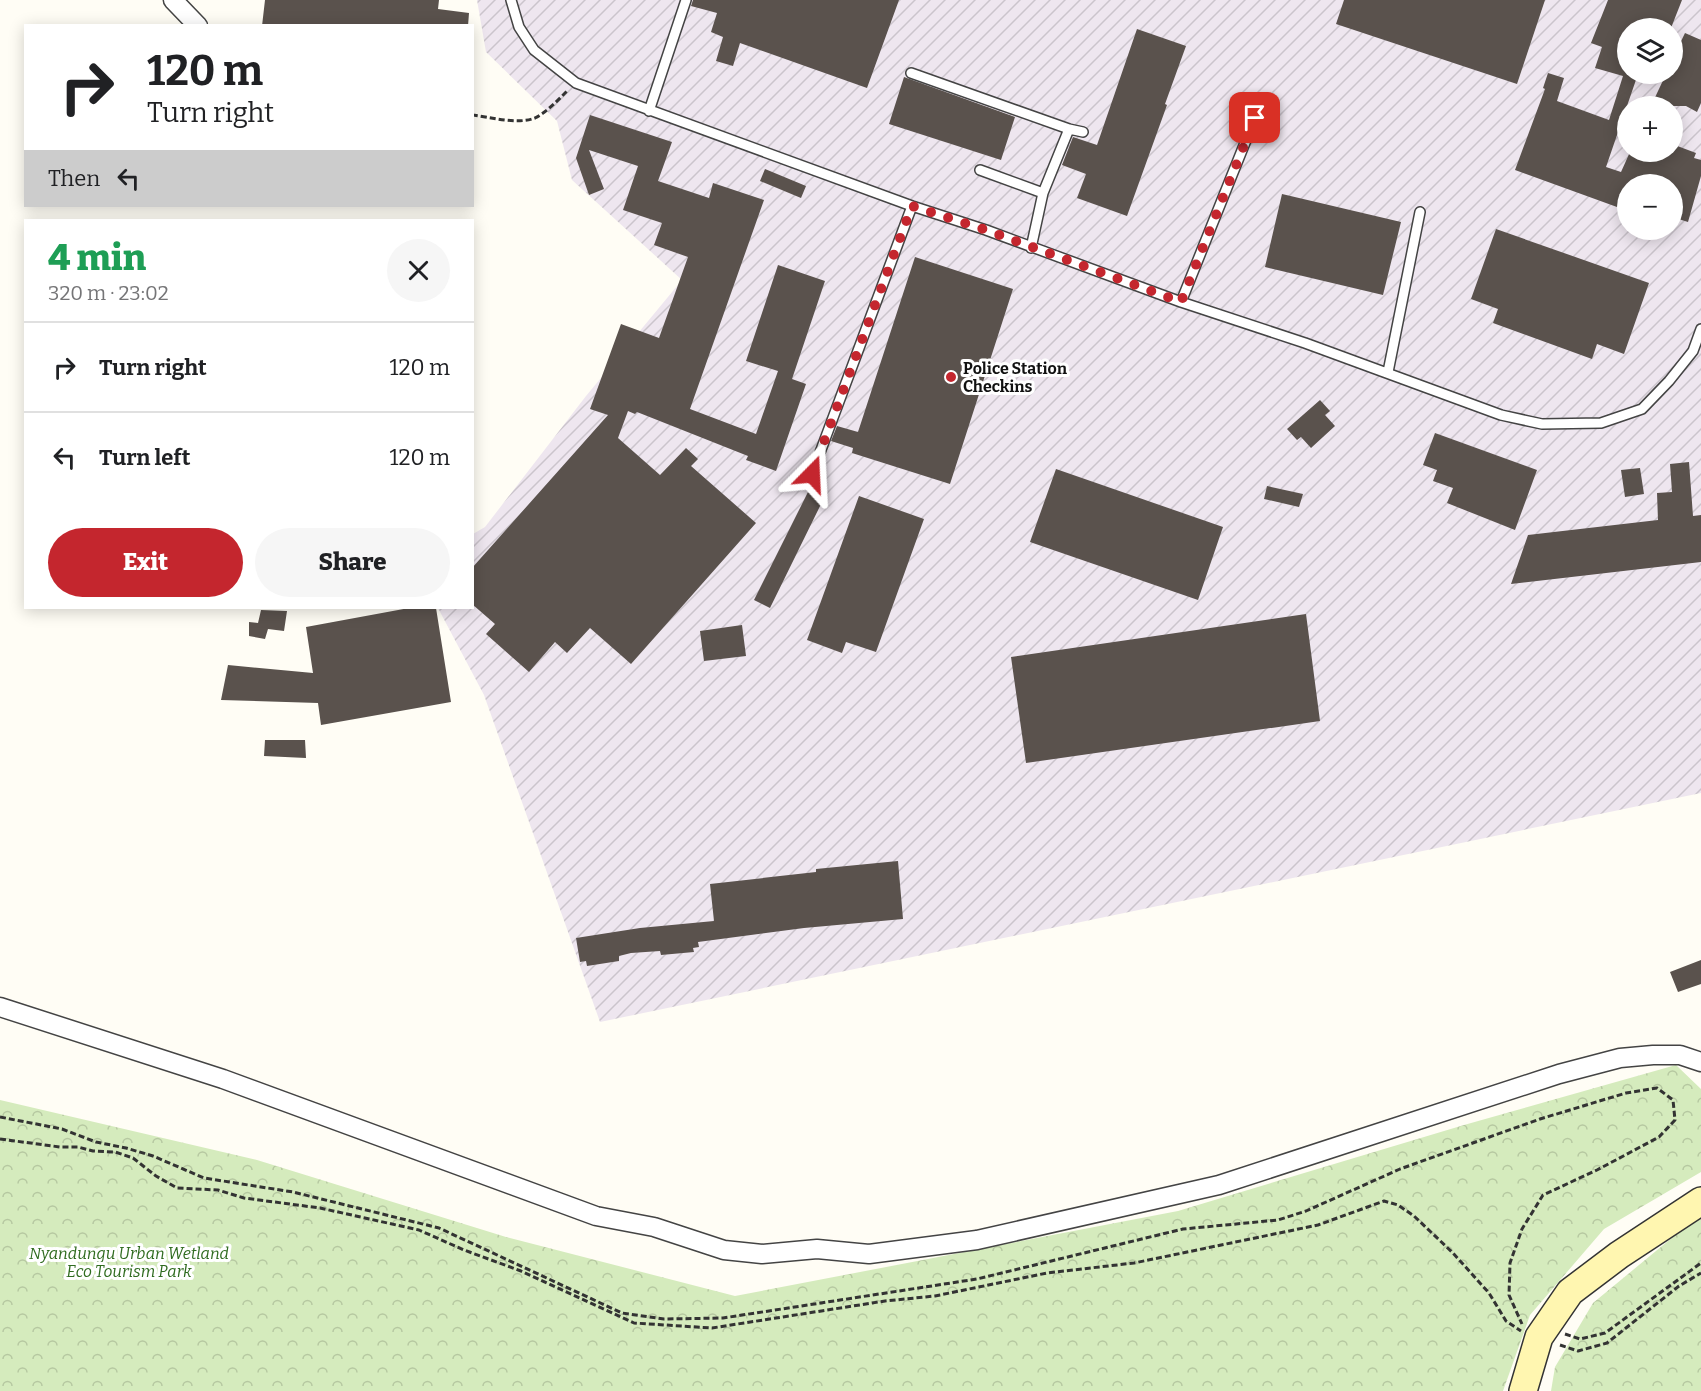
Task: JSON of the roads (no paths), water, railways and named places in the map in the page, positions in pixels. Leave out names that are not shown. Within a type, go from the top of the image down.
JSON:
[{"type":"main road","points":[[1523,1391],[1542,1332],[1570,1292],[1619,1254],[1701,1201]]},
{"type":"street","points":[[173,0],[196,24]]},
{"type":"street","points":[[0,1007],[223,1079],[596,1216],[654,1227],[724,1250],[762,1254],[817,1250],[869,1254],[977,1240],[1219,1185],[1559,1074],[1620,1058],[1680,1055],[1701,1062]]},
{"type":"lane","points":[[511,0],[519,27],[534,50],[576,83],[1181,302],[1388,372],[1501,415],[1542,424],[1601,423],[1642,409],[1693,351],[1701,329]]},
{"type":"lane","points":[[649,111],[686,0]]},
{"type":"lane","points":[[911,73],[1083,132]]},
{"type":"lane","points":[[1181,302],[1263,98]]},
{"type":"lane","points":[[1031,248],[1043,193],[1069,129]]},
{"type":"lane","points":[[980,170],[1043,193]]},
{"type":"lane","points":[[812,474],[912,206]]},
{"type":"lane","points":[[1388,372],[1420,212]]},
{"type":"place","name":"Police Station Checkins","points":[[951,377]]},
{"type":"park label","name":"Nyandungu Urban Wetland Eco Tourism Park","points":[[129,1262]]}]
